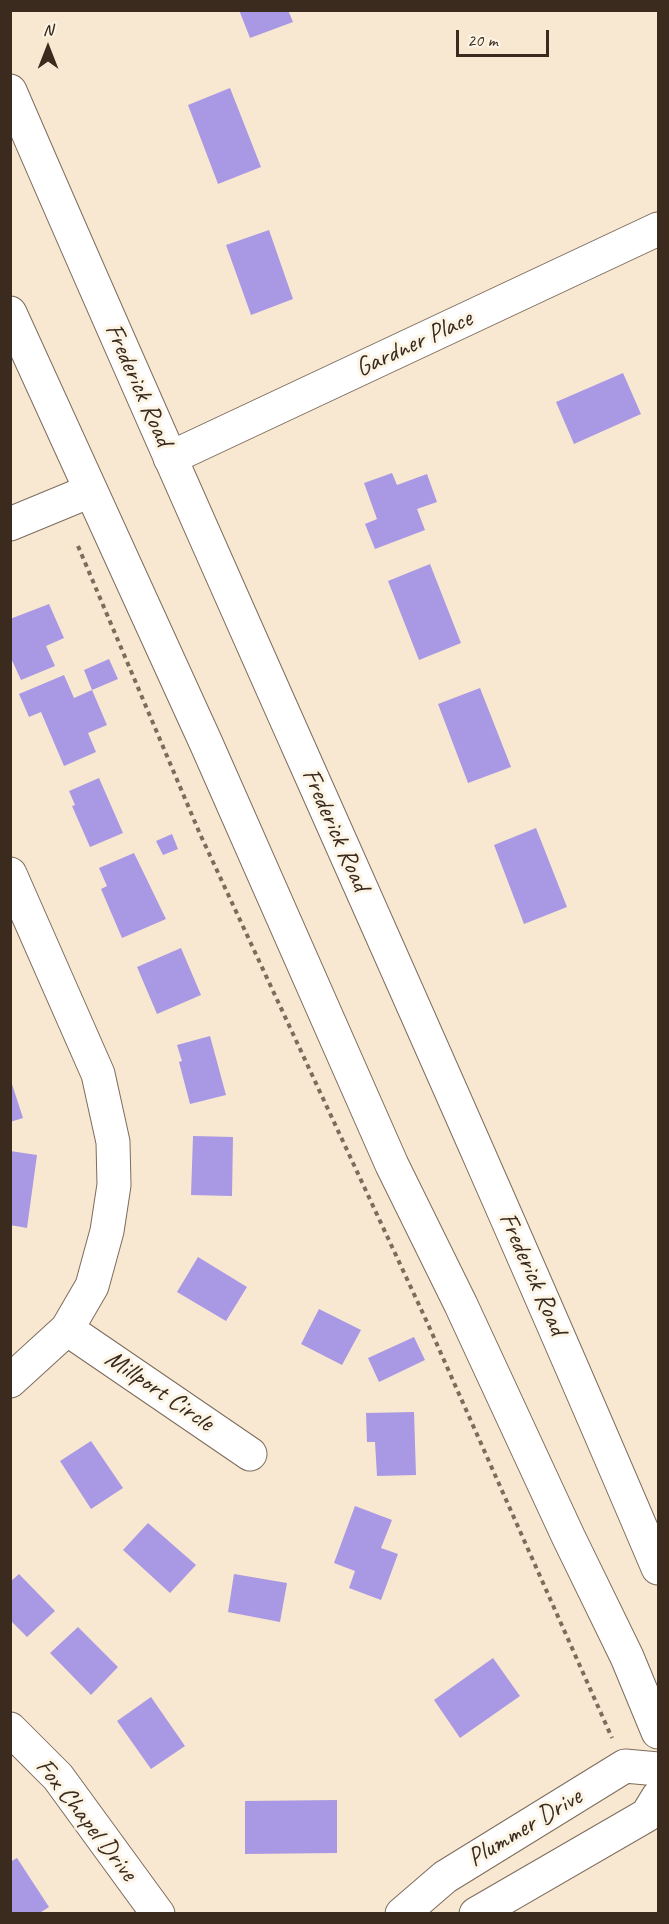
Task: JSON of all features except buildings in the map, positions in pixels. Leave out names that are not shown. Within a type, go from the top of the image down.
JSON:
[{"type":"main road","name":"Frederick Road","points":[[10,91],[170,458],[535,1279],[658,1568]]},
{"type":"main road","name":"Gardner Place","points":[[170,458],[658,229]]},
{"type":"main road","points":[[10,313],[206,742],[392,1165],[461,1305],[567,1536],[627,1657],[658,1731]]},
{"type":"main road","points":[[10,524],[90,491]]},
{"type":"main road","points":[[10,874],[98,1074],[113,1142],[114,1185],[107,1231],[92,1286],[67,1329],[10,1381]]},
{"type":"main road","name":"Millport Circle","points":[[67,1329],[250,1454]]},
{"type":"main road","name":"Fox Chapel Drive","points":[[10,1729],[58,1777],[158,1914]]},
{"type":"main road","points":[[626,1766],[658,1769]]},
{"type":"main road","name":"Plummer Drive","points":[[402,1914],[454,1872],[626,1766]]},
{"type":"main road","name":"Plummer Drive","points":[[476,1914],[647,1815],[658,1797]]},
{"type":"path","points":[[59,504],[200,834],[426,1322],[626,1766]]}]
